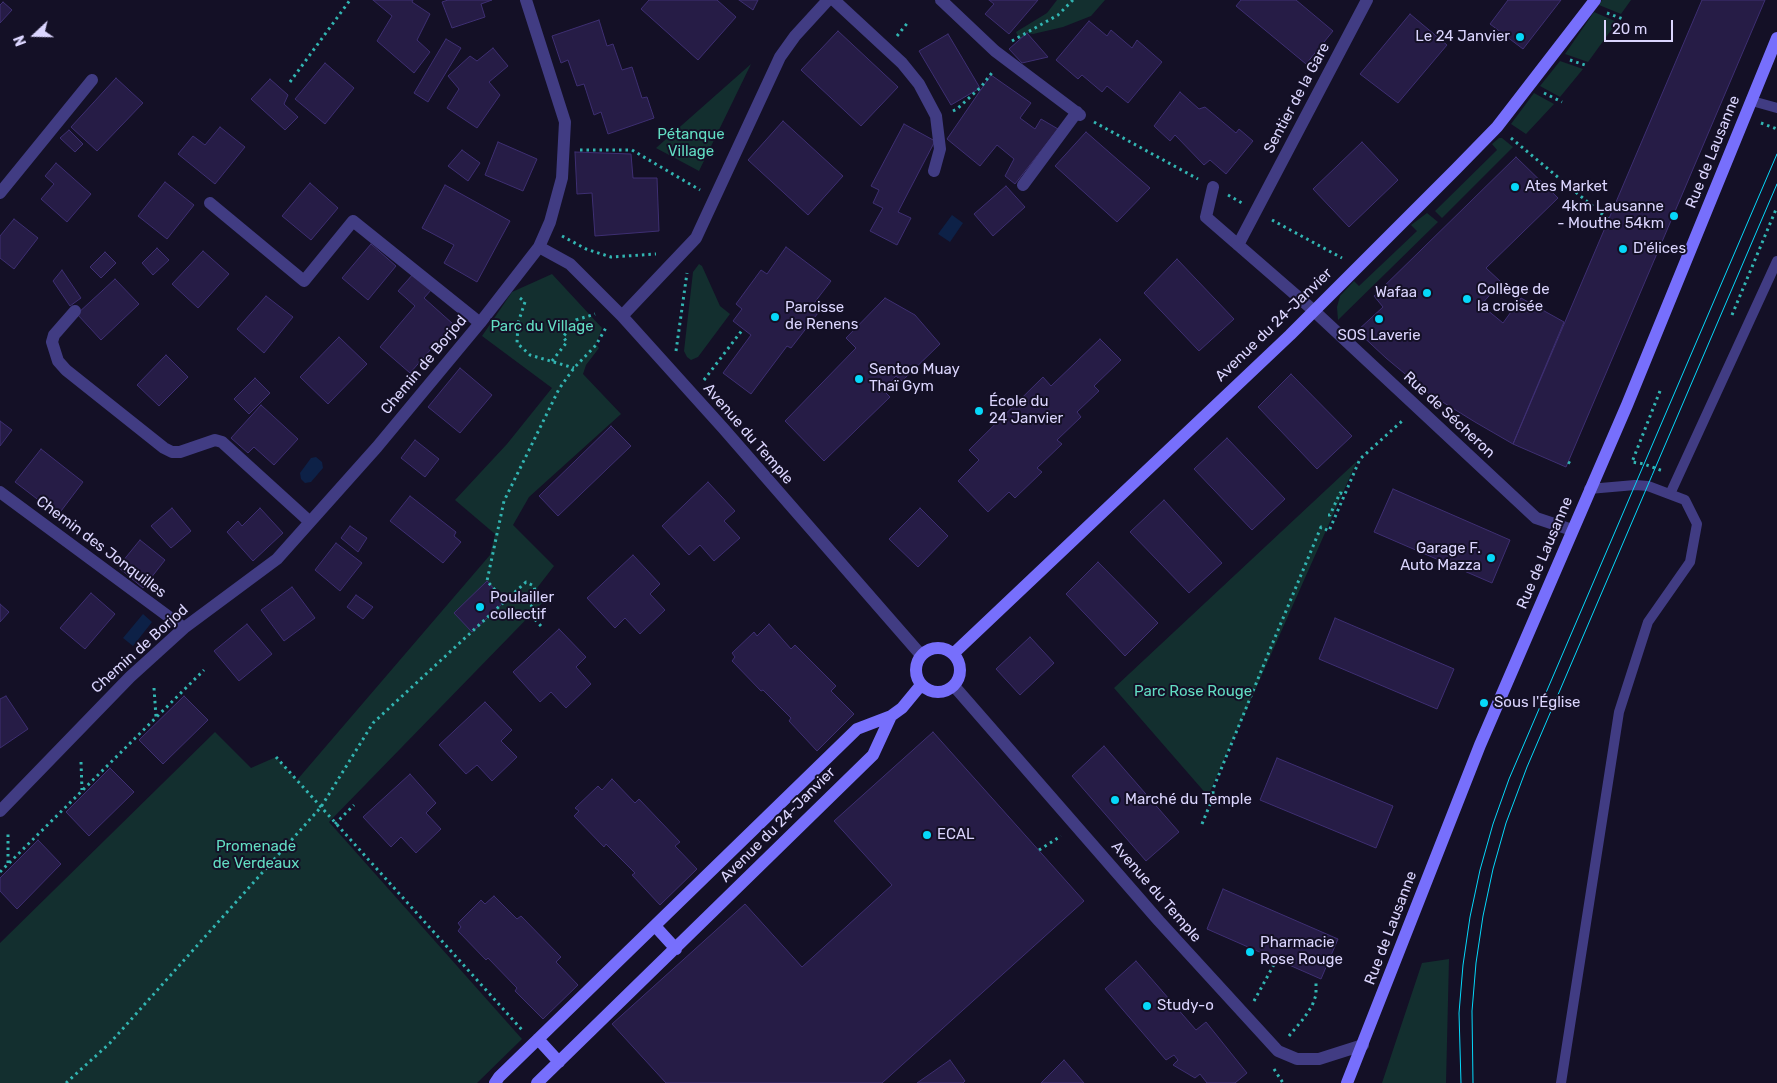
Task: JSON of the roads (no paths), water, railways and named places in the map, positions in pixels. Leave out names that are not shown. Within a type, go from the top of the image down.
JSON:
[{"type":"street","name":"Chemin de Borjod","points":[[0,811],[130,677],[184,628],[277,559],[377,447],[539,247],[550,222],[562,178],[565,122],[526,0]]},
{"type":"street","points":[[622,316],[696,238],[780,57],[795,36],[828,0]]},
{"type":"street","points":[[834,0],[902,62],[919,84],[936,116],[940,149],[934,171]]},
{"type":"street","points":[[941,0],[999,54],[1079,113],[1023,185]]},
{"type":"street","name":"Sentier de la Gare","points":[[1238,245],[1367,0]]},
{"type":"street","name":"Avenue du 24-Janvier","points":[[953,654],[1282,341],[1497,127],[1595,0]]},
{"type":"street","name":"Rue de Lausanne","points":[[1347,1083],[1480,746],[1627,404],[1777,38]]},
{"type":"street","points":[[0,192],[92,80]]},
{"type":"street","points":[[1213,187],[1206,217],[1313,310]]},
{"type":"street","points":[[210,202],[304,281],[353,221],[480,322]]},
{"type":"street","name":"Avenue du Temple","points":[[539,247],[570,264],[622,316],[921,655]]},
{"type":"street","name":"Rue de Sécheron","points":[[1313,310],[1536,518],[1572,530]]},
{"type":"street","points":[[75,311],[54,334],[52,342],[58,361],[66,370],[164,448],[172,452],[180,452],[215,440],[222,442],[310,522]]},
{"type":"street","name":"Chemin des Jonquilles","points":[[0,492],[184,628]]},
{"type":"street","points":[[934,648],[948,650],[953,654],[958,660],[960,673],[954,686],[941,692],[934,692],[921,686],[915,667],[921,655],[934,648]]},
{"type":"street","name":"Avenue du 24-Janvier","points":[[495,1083],[533,1038],[655,926],[857,730],[892,716],[902,708],[921,686]]},
{"type":"street","name":"Avenue du Temple","points":[[954,686],[1159,922],[1278,1051],[1298,1059],[1318,1059],[1363,1044]]},
{"type":"street","name":"Avenue du 24-Janvier","points":[[537,1083],[873,755],[892,716]]},
{"type":"street","points":[[655,926],[676,949]]},
{"type":"street","points":[[533,1038],[559,1062]]},
{"type":"lane","points":[[1752,101],[1777,108]]},
{"type":"lane","points":[[1670,494],[1777,261]]},
{"type":"lane","points":[[1561,1083],[1618,712],[1648,622],[1690,562],[1697,524],[1685,500],[1642,484],[1590,489]]},
{"type":"water","points":[[952,215],[963,223],[950,242],[938,234]]},
{"type":"water","points":[[316,457],[322,462],[323,468],[311,482],[305,483],[301,479],[300,473],[311,458]]},
{"type":"water","points":[[143,614],[152,622],[133,646],[123,638]]},
{"type":"tram line","points":[[1461,1083],[1459,1013],[1463,965],[1470,917],[1480,870],[1493,824],[1509,779],[1777,154]]},
{"type":"tram line","points":[[1473,1083],[1472,1011],[1476,963],[1493,869],[1506,823],[1527,767],[1777,184]]},
{"type":"place","name":"Le 24 Janvier","points":[[1520,37]]},
{"type":"place","name":"Ates Market","points":[[1515,187]]},
{"type":"place","name":"4km Lausanne - Mouthe 54km","points":[[1674,216]]},
{"type":"place","name":"D'élices","points":[[1623,249]]},
{"type":"place","name":"Wafaa","points":[[1427,293]]},
{"type":"place","name":"Collège de la croisée","points":[[1467,299]]},
{"type":"place","name":"Paroisse de Renens","points":[[775,317]]},
{"type":"place","name":"SOS Laverie","points":[[1379,319]]},
{"type":"place","name":"Sentoo Muay Thaï Gym","points":[[859,379]]},
{"type":"place","name":"École du 24 Janvier","points":[[979,411]]},
{"type":"place","name":"Garage F. Auto Mazza","points":[[1491,558]]},
{"type":"place","name":"Poulailler collectif","points":[[480,607]]},
{"type":"place","name":"Sous l'Église","points":[[1484,703]]},
{"type":"place","name":"Marché du Temple","points":[[1115,800]]},
{"type":"place","name":"ECAL","points":[[927,835]]},
{"type":"place","name":"Pharmacie Rose Rouge","points":[[1250,952]]},
{"type":"place","name":"Study-o","points":[[1147,1006]]},
{"type":"park label","name":"Pétanque Village","points":[[691,144]]},
{"type":"park label","name":"Parc du Village","points":[[542,327]]},
{"type":"park label","name":"Parc Rose Rouge","points":[[1193,692]]},
{"type":"park label","name":"Promenade de Verdeaux","points":[[256,856]]}]
